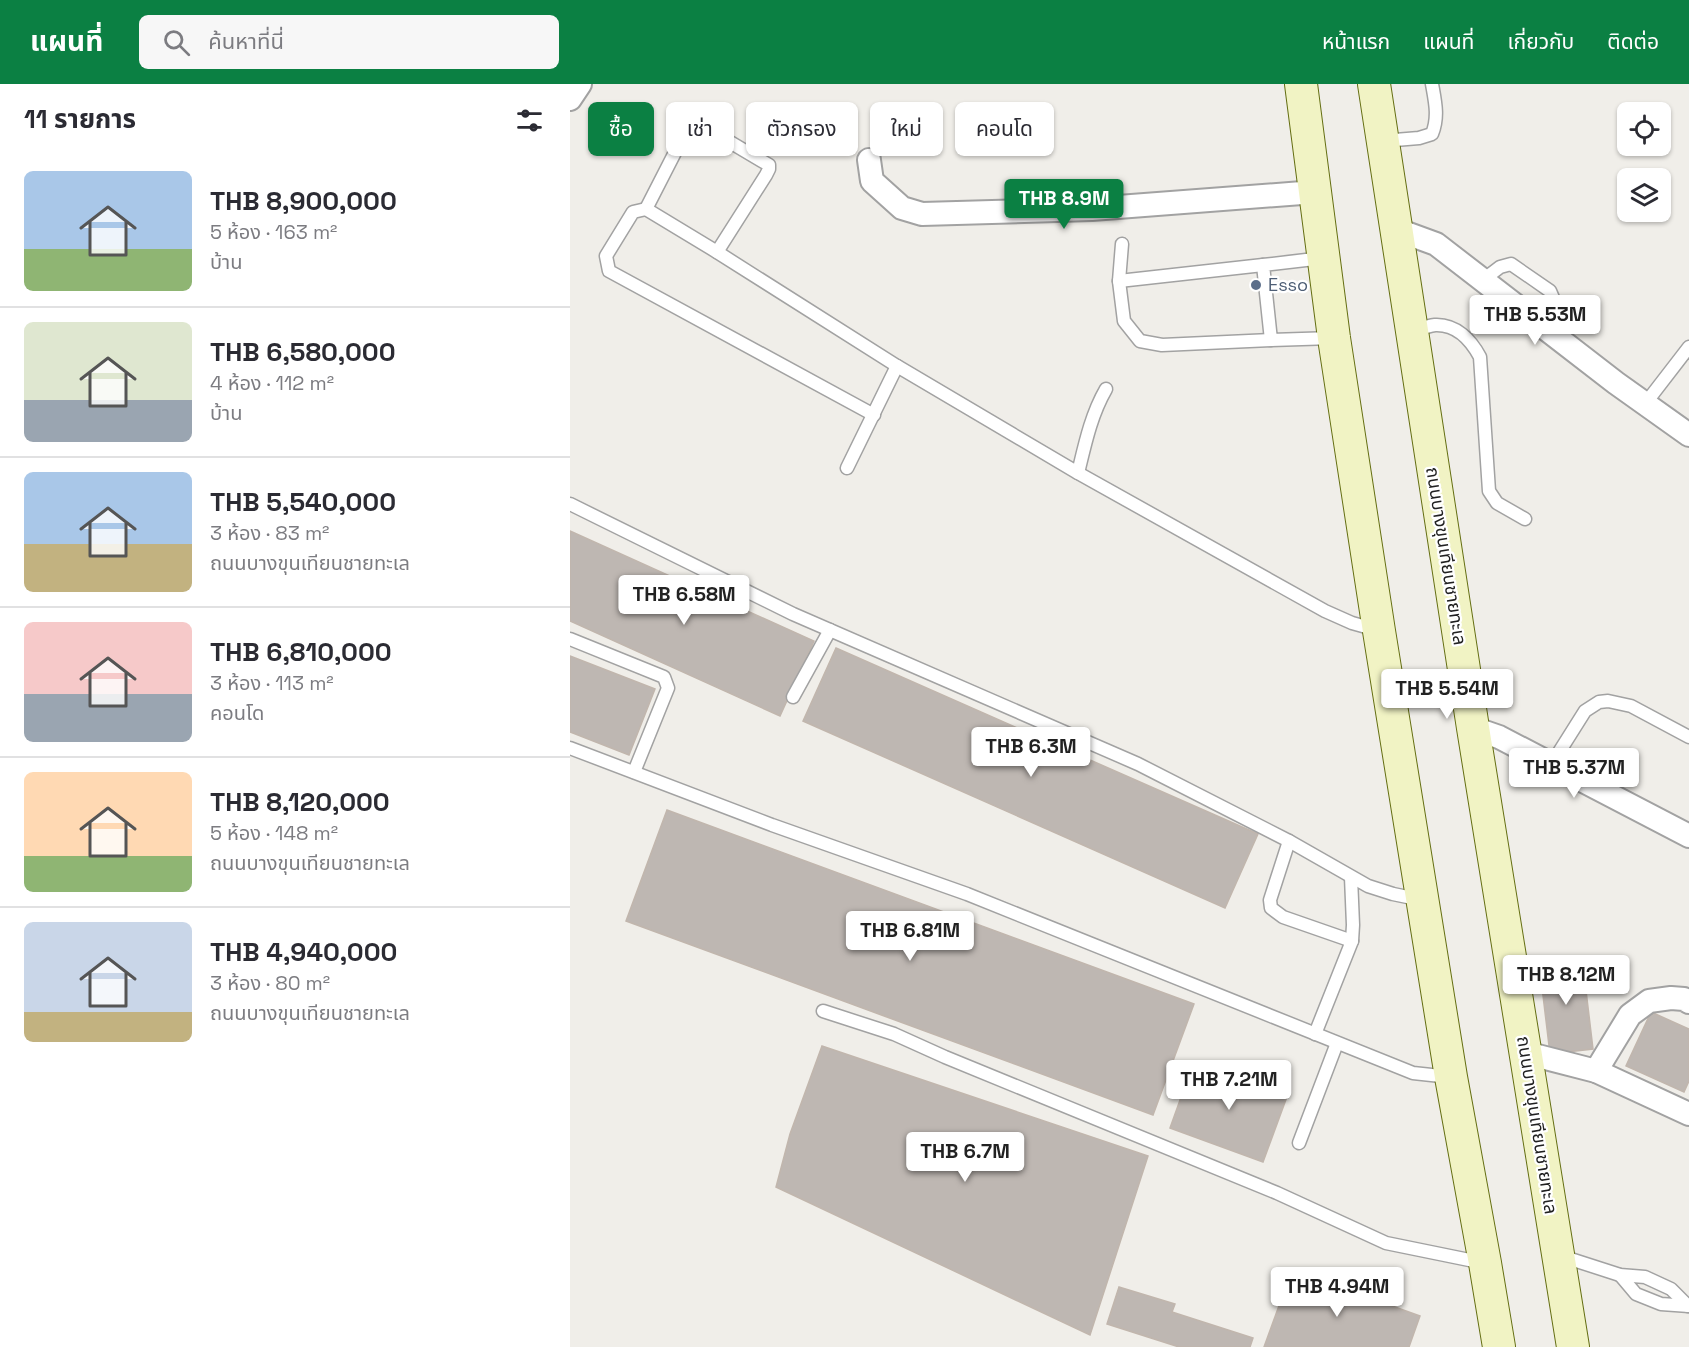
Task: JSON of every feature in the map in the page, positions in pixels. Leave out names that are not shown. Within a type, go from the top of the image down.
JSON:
[{"type":"main road","points":[[1301,84],[1334,338],[1379,631],[1451,1077],[1498,1347]]},
{"type":"main road","name":"ถนนบางขุนเทียนชายทะเล","points":[[1374,84],[1473,728],[1558,1255],[1576,1347]]},
{"type":"street","points":[[570,99],[580,84]]},
{"type":"street","points":[[869,160],[872,181],[902,208],[922,214],[1092,209],[1315,192]]},
{"type":"street","points":[[1395,229],[1437,244],[1616,383],[1689,435]]},
{"type":"street","points":[[1473,728],[1499,737],[1689,836]]},
{"type":"street","points":[[1596,1071],[1630,1015],[1639,1008],[1649,1001],[1671,998],[1684,999],[1689,1002]]},
{"type":"street","points":[[1526,1053],[1596,1071],[1689,1114]]},
{"type":"lane","points":[[1382,141],[1419,138],[1432,134],[1436,110],[1432,84]]},
{"type":"lane","points":[[646,209],[688,128],[695,125],[703,126],[769,165],[769,169],[717,252]]},
{"type":"lane","points":[[874,415],[609,271],[606,255],[633,212],[646,209],[897,366],[1078,473],[1324,611],[1379,631]]},
{"type":"lane","points":[[1122,244],[1119,281],[1124,321],[1140,341],[1162,345],[1334,338]]},
{"type":"lane","points":[[1119,281],[1324,258]]},
{"type":"lane","points":[[1483,280],[1500,267],[1511,264],[1550,291],[1553,298],[1539,324]]},
{"type":"lane","points":[[1263,265],[1271,340]]},
{"type":"lane","points":[[1411,331],[1435,325],[1454,329],[1472,343],[1479,357],[1489,491],[1497,503],[1525,519]]},
{"type":"lane","points":[[1645,404],[1689,347]]},
{"type":"lane","points":[[847,468],[897,366]]},
{"type":"lane","points":[[1078,473],[1098,403],[1106,389]]},
{"type":"lane","points":[[570,504],[794,614],[1138,764],[1289,841],[1368,886],[1423,900]]},
{"type":"lane","points":[[793,697],[830,630]]},
{"type":"lane","points":[[570,639],[664,677],[668,688],[634,772]]},
{"type":"lane","points":[[1551,765],[1585,711],[1599,702],[1608,701],[1631,706],[1689,737]]},
{"type":"lane","points":[[570,748],[772,825],[967,894],[1413,1073],[1451,1077]]},
{"type":"lane","points":[[1289,841],[1270,900],[1271,908],[1283,917],[1352,941]]},
{"type":"lane","points":[[1315,1034],[1352,941],[1351,877]]},
{"type":"lane","points":[[823,1011],[894,1034],[1277,1193],[1386,1243],[1485,1263]]},
{"type":"lane","points":[[1299,1143],[1337,1043]]},
{"type":"lane","points":[[1558,1255],[1620,1275],[1645,1277],[1671,1289],[1688,1306]]},
{"type":"lane","points":[[1620,1275],[1636,1294],[1661,1304],[1688,1306]]},
{"type":"building","points":[[570,531],[814,641],[780,716],[570,621]]},
{"type":"building","points":[[836,648],[1258,834],[1225,908],[803,721]]},
{"type":"building","points":[[570,656],[655,689],[629,755],[570,732]]},
{"type":"building","points":[[667,810],[1194,1004],[1153,1115],[626,921]]},
{"type":"building","points":[[1582,957],[1593,1049],[1550,1054],[1539,962]]},
{"type":"building","points":[[1651,1012],[1689,1029],[1689,1081],[1684,1092],[1626,1066]]},
{"type":"building","points":[[822,1046],[1148,1156],[1090,1335],[776,1187],[790,1134]]},
{"type":"building","points":[[1194,1061],[1288,1094],[1263,1162],[1170,1128]]},
{"type":"building","points":[[1292,1270],[1420,1316],[1409,1347],[1264,1347]]},
{"type":"building","points":[[1119,1287],[1175,1304],[1172,1312],[1253,1338],[1250,1347],[1179,1347],[1107,1324]]},
{"type":"place","name":"Esso","points":[[1256,285]]}]
